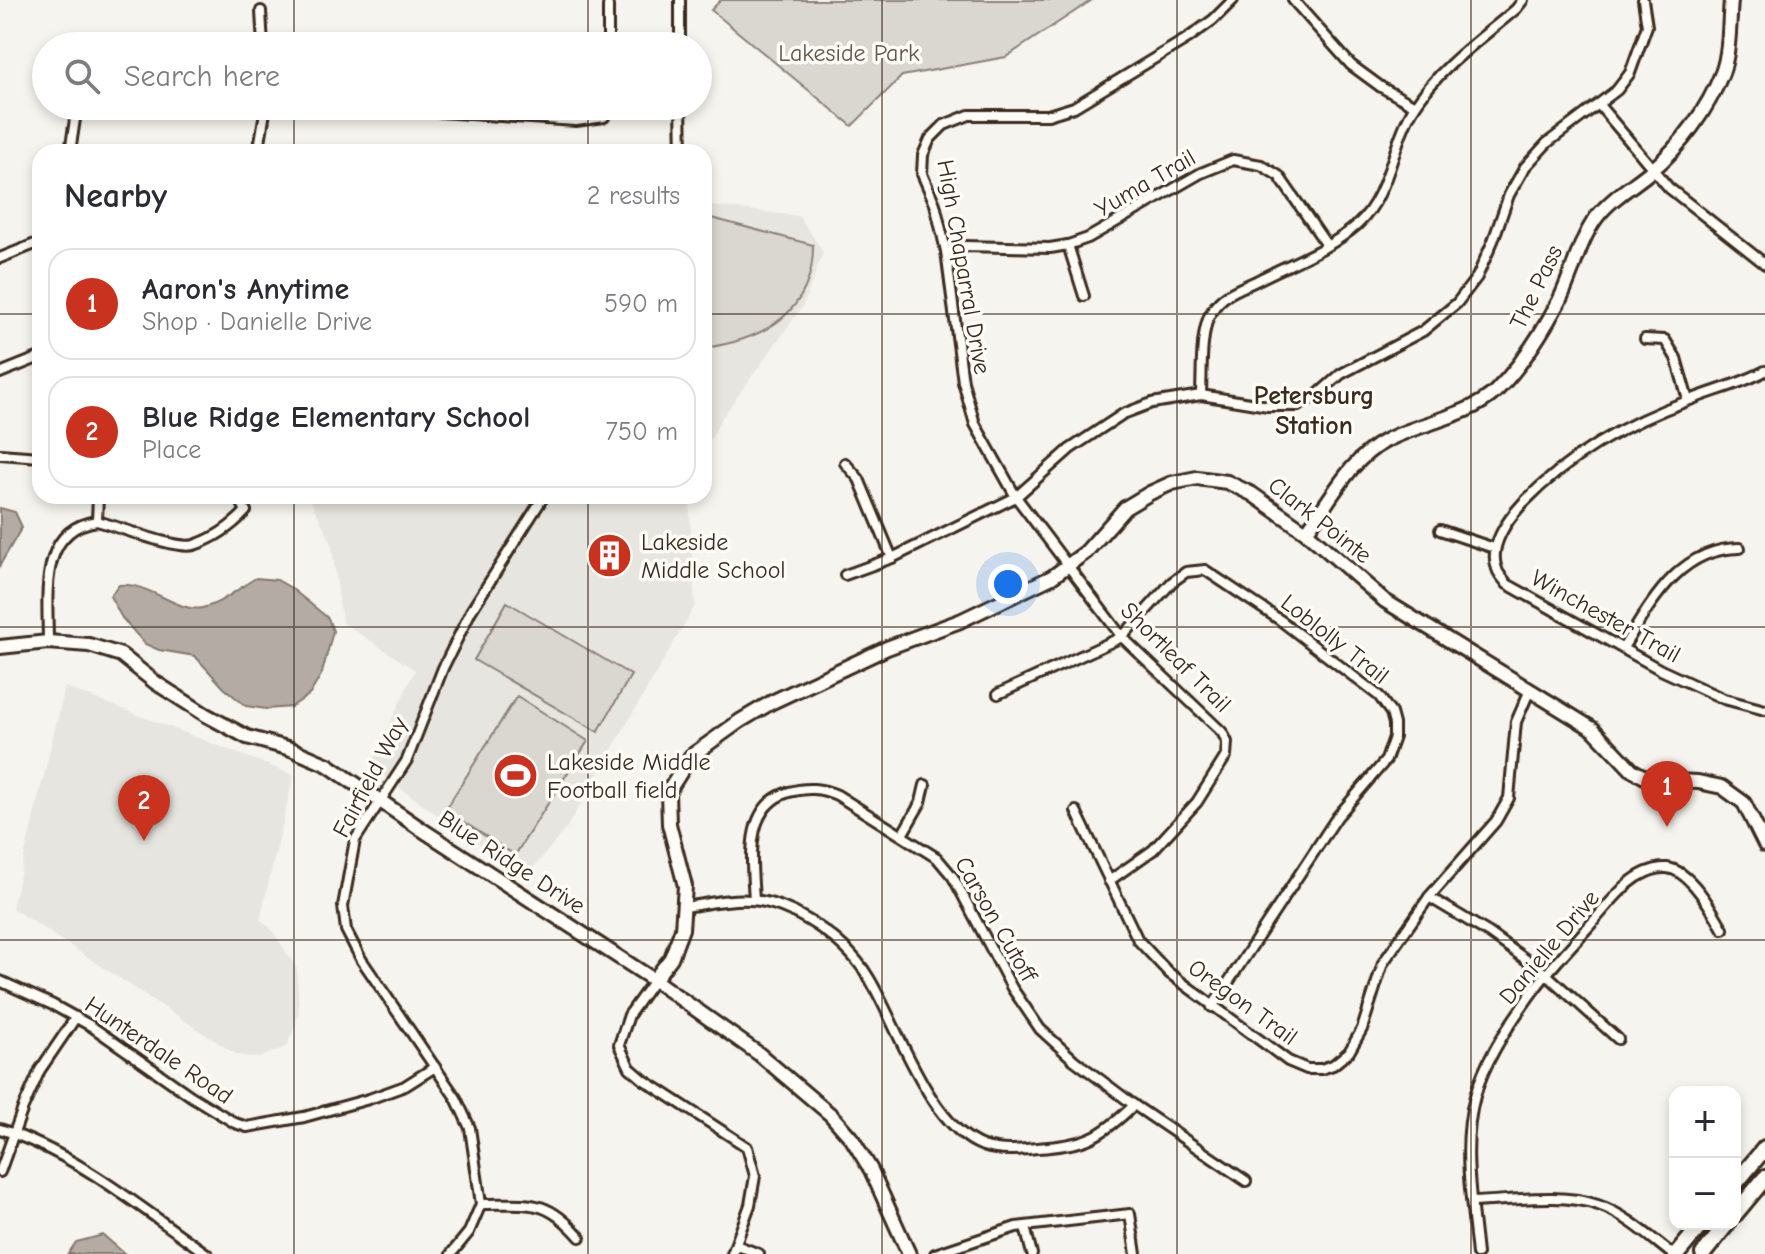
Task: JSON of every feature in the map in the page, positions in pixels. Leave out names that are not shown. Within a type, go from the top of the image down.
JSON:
[{"type":"main road","points":[[1741,1177],[1765,1148]]},
{"type":"main road","points":[[1741,1207],[1765,1178]]},
{"type":"main road","points":[[1675,1254],[1697,1230]]},
{"type":"main road","points":[[1703,1254],[1722,1230]]},
{"type":"street","points":[[680,0],[680,32]]},
{"type":"street","name":"High Chaparral Drive","points":[[1069,565],[1016,497],[975,424],[963,382],[946,251],[935,204],[922,174],[923,155],[930,139],[944,125],[969,115],[1048,115],[1074,107],[1188,38],[1233,0]]},
{"type":"street","points":[[1293,0],[1351,65],[1415,106]]},
{"type":"street","points":[[1201,395],[1210,312],[1226,295],[1342,237],[1355,226],[1379,199],[1397,142],[1415,106],[1462,53],[1523,0]]},
{"type":"street","points":[[845,575],[892,558],[1016,497],[1070,449],[1123,414],[1152,403],[1201,395],[1268,406],[1298,406],[1317,395],[1341,374],[1423,331],[1457,303],[1477,277],[1509,195],[1525,167],[1547,143],[1617,90],[1630,73],[1647,26],[1643,0]]},
{"type":"street","name":"The Pass","points":[[1306,532],[1361,457],[1384,441],[1459,412],[1494,393],[1525,357],[1560,300],[1583,240],[1597,217],[1616,197],[1652,170],[1690,129],[1723,71],[1731,0]]},
{"type":"street","points":[[608,6],[608,32]]},
{"type":"street","points":[[261,11],[262,32]]},
{"type":"street","points":[[1599,105],[1652,170],[1679,197],[1765,264]]},
{"type":"street","points":[[71,144],[75,120]]},
{"type":"street","points":[[259,144],[264,120]]},
{"type":"street","points":[[561,120],[583,120]]},
{"type":"street","points":[[681,120],[682,144]]},
{"type":"street","name":"Yuma Trail","points":[[946,251],[964,246],[1050,248],[1068,245],[1088,238],[1201,173],[1233,160],[1261,165],[1279,176],[1326,244]]},
{"type":"street","points":[[0,258],[32,245]]},
{"type":"street","points":[[1068,245],[1084,296]]},
{"type":"street","points":[[1645,339],[1665,340],[1676,358],[1688,400]]},
{"type":"street","points":[[0,373],[32,360]]},
{"type":"street","points":[[1440,530],[1494,548],[1518,509],[1570,461],[1630,426],[1765,371]]},
{"type":"street","points":[[0,454],[32,456]]},
{"type":"street","points":[[845,463],[859,479],[892,558]]},
{"type":"street","name":"Clark Pointe","points":[[654,980],[678,944],[685,907],[685,886],[668,810],[668,792],[691,756],[772,702],[887,648],[960,621],[1028,589],[1086,552],[1125,508],[1172,483],[1197,478],[1227,482],[1252,494],[1306,532],[1385,601],[1593,729],[1632,770],[1650,780],[1698,782],[1722,787],[1744,803],[1762,828],[1765,845]]},
{"type":"street","points":[[97,521],[98,504]]},
{"type":"street","points":[[48,642],[53,554],[66,532],[82,523],[97,521],[162,541],[191,546],[232,526],[246,511],[242,504]]},
{"type":"street","name":"Fairfield Way","points":[[481,1204],[470,1128],[456,1098],[361,959],[346,930],[343,906],[355,840],[407,760],[443,668],[471,611],[539,504]]},
{"type":"street","name":"Winchester Trail","points":[[1494,548],[1496,568],[1507,584],[1661,670],[1724,699],[1765,710]]},
{"type":"street","points":[[1623,648],[1661,587],[1680,568],[1706,554],[1725,548],[1740,548]]},
{"type":"street","name":"Shortleaf Trail","points":[[1069,565],[1122,637],[1222,732],[1227,742],[1226,756],[1216,777],[1175,828],[1153,850],[1109,881]]},
{"type":"street","name":"Loblolly Trail","points":[[998,694],[1122,637],[1172,582],[1186,572],[1205,570],[1280,620],[1379,696],[1391,713],[1394,737],[1386,760],[1337,817],[1212,1007]]},
{"type":"street","name":"Blue Ridge Drive","points":[[0,647],[48,642],[89,645],[121,655],[156,683],[247,737],[291,749],[328,765],[654,980],[759,1054],[831,1115],[852,1139],[871,1170],[909,1254]]},
{"type":"street","name":"Oregon Trail","points":[[1076,811],[1138,940],[1153,958],[1212,1007],[1288,1061],[1307,1069],[1321,1069],[1333,1065],[1349,1052],[1362,1029],[1383,963],[1429,897],[1496,821],[1509,798],[1516,722],[1529,692]]},
{"type":"street","points":[[902,835],[921,802],[925,785]]},
{"type":"street","name":"Carson Cutoff","points":[[754,900],[753,837],[757,818],[770,802],[784,793],[820,788],[837,795],[937,858],[953,877],[1012,988],[1040,1029],[1074,1060],[1134,1105],[1246,1181]]},
{"type":"street","name":"Danielle Drive","points":[[1477,1254],[1469,1122],[1476,1094],[1495,1052],[1523,1004],[1628,883],[1652,870],[1664,867],[1674,869],[1689,880],[1723,929]]},
{"type":"street","points":[[1429,897],[1489,933],[1546,974],[1618,1039]]},
{"type":"street","points":[[685,907],[754,900],[803,917],[829,933],[851,953],[869,977],[940,1113],[960,1133],[981,1145],[1009,1151],[1080,1143],[1108,1130],[1134,1105]]},
{"type":"street","points":[[654,980],[629,1015],[619,1045],[630,1068],[644,1080],[747,1147],[755,1176],[750,1205],[734,1250],[759,1254]]},
{"type":"street","name":"Hunterdale Road","points":[[0,981],[76,1017],[191,1096],[247,1127],[304,1117],[369,1099],[405,1086],[435,1067]]},
{"type":"street","points":[[0,1172],[40,1070],[76,1017]]},
{"type":"street","points":[[0,1129],[87,1172],[207,1254]]},
{"type":"street","points":[[1472,1202],[1572,1199],[1601,1206],[1675,1254]]},
{"type":"street","points":[[451,1254],[469,1232],[481,1204],[523,1204],[547,1208],[562,1216],[580,1237]]},
{"type":"street","points":[[935,1254],[1016,1227],[1130,1214],[1136,1254]]},
{"type":"street","points":[[1025,1227],[1032,1254]]},
{"type":"shaded area","points":[[712,206],[799,216],[823,252],[803,306],[721,419],[712,436]]},
{"type":"shaded area","points":[[312,504],[689,504],[695,606],[567,827],[526,877],[370,767],[415,670],[342,622],[331,541]]},
{"type":"shaded area","points":[[0,508],[15,512],[22,527],[0,565]]},
{"type":"shaded area","points":[[256,578],[277,580],[291,588],[328,618],[333,631],[322,673],[310,694],[291,707],[266,709],[246,706],[224,688],[195,656],[159,650],[145,644],[122,618],[110,596],[119,585],[130,585],[183,606],[202,608]]},
{"type":"shaded area","points":[[65,687],[294,775],[260,919],[272,930],[297,969],[299,1015],[287,1046],[259,1058],[237,1055],[12,908]]},
{"type":"shaded area","points":[[103,1235],[125,1254],[68,1254],[76,1242]]},
{"type":"green space","name":"Lakeside Park","points":[[721,0],[1092,0],[1006,57],[902,76],[852,126],[711,10]]},
{"type":"green space","points":[[712,218],[813,245],[805,288],[795,305],[765,330],[712,347]]},
{"type":"green space","points":[[507,602],[631,675],[598,732],[474,660]]},
{"type":"green space","name":"Lakeside Middle Football field","points":[[517,696],[588,741],[515,855],[445,810]]},
{"type":"place","name":"Lakeside Middle School","points":[[610,556]]},
{"type":"place","name":"Lakeside Middle Football field","points":[[516,776]]},
{"type":"place","name":"Aaron's Anytime","points":[[1667,827]]},
{"type":"place","name":"Blue Ridge Elementary School","points":[[144,841]]},
{"type":"district","name":"Petersburg Station","points":[[1314,410]]}]
